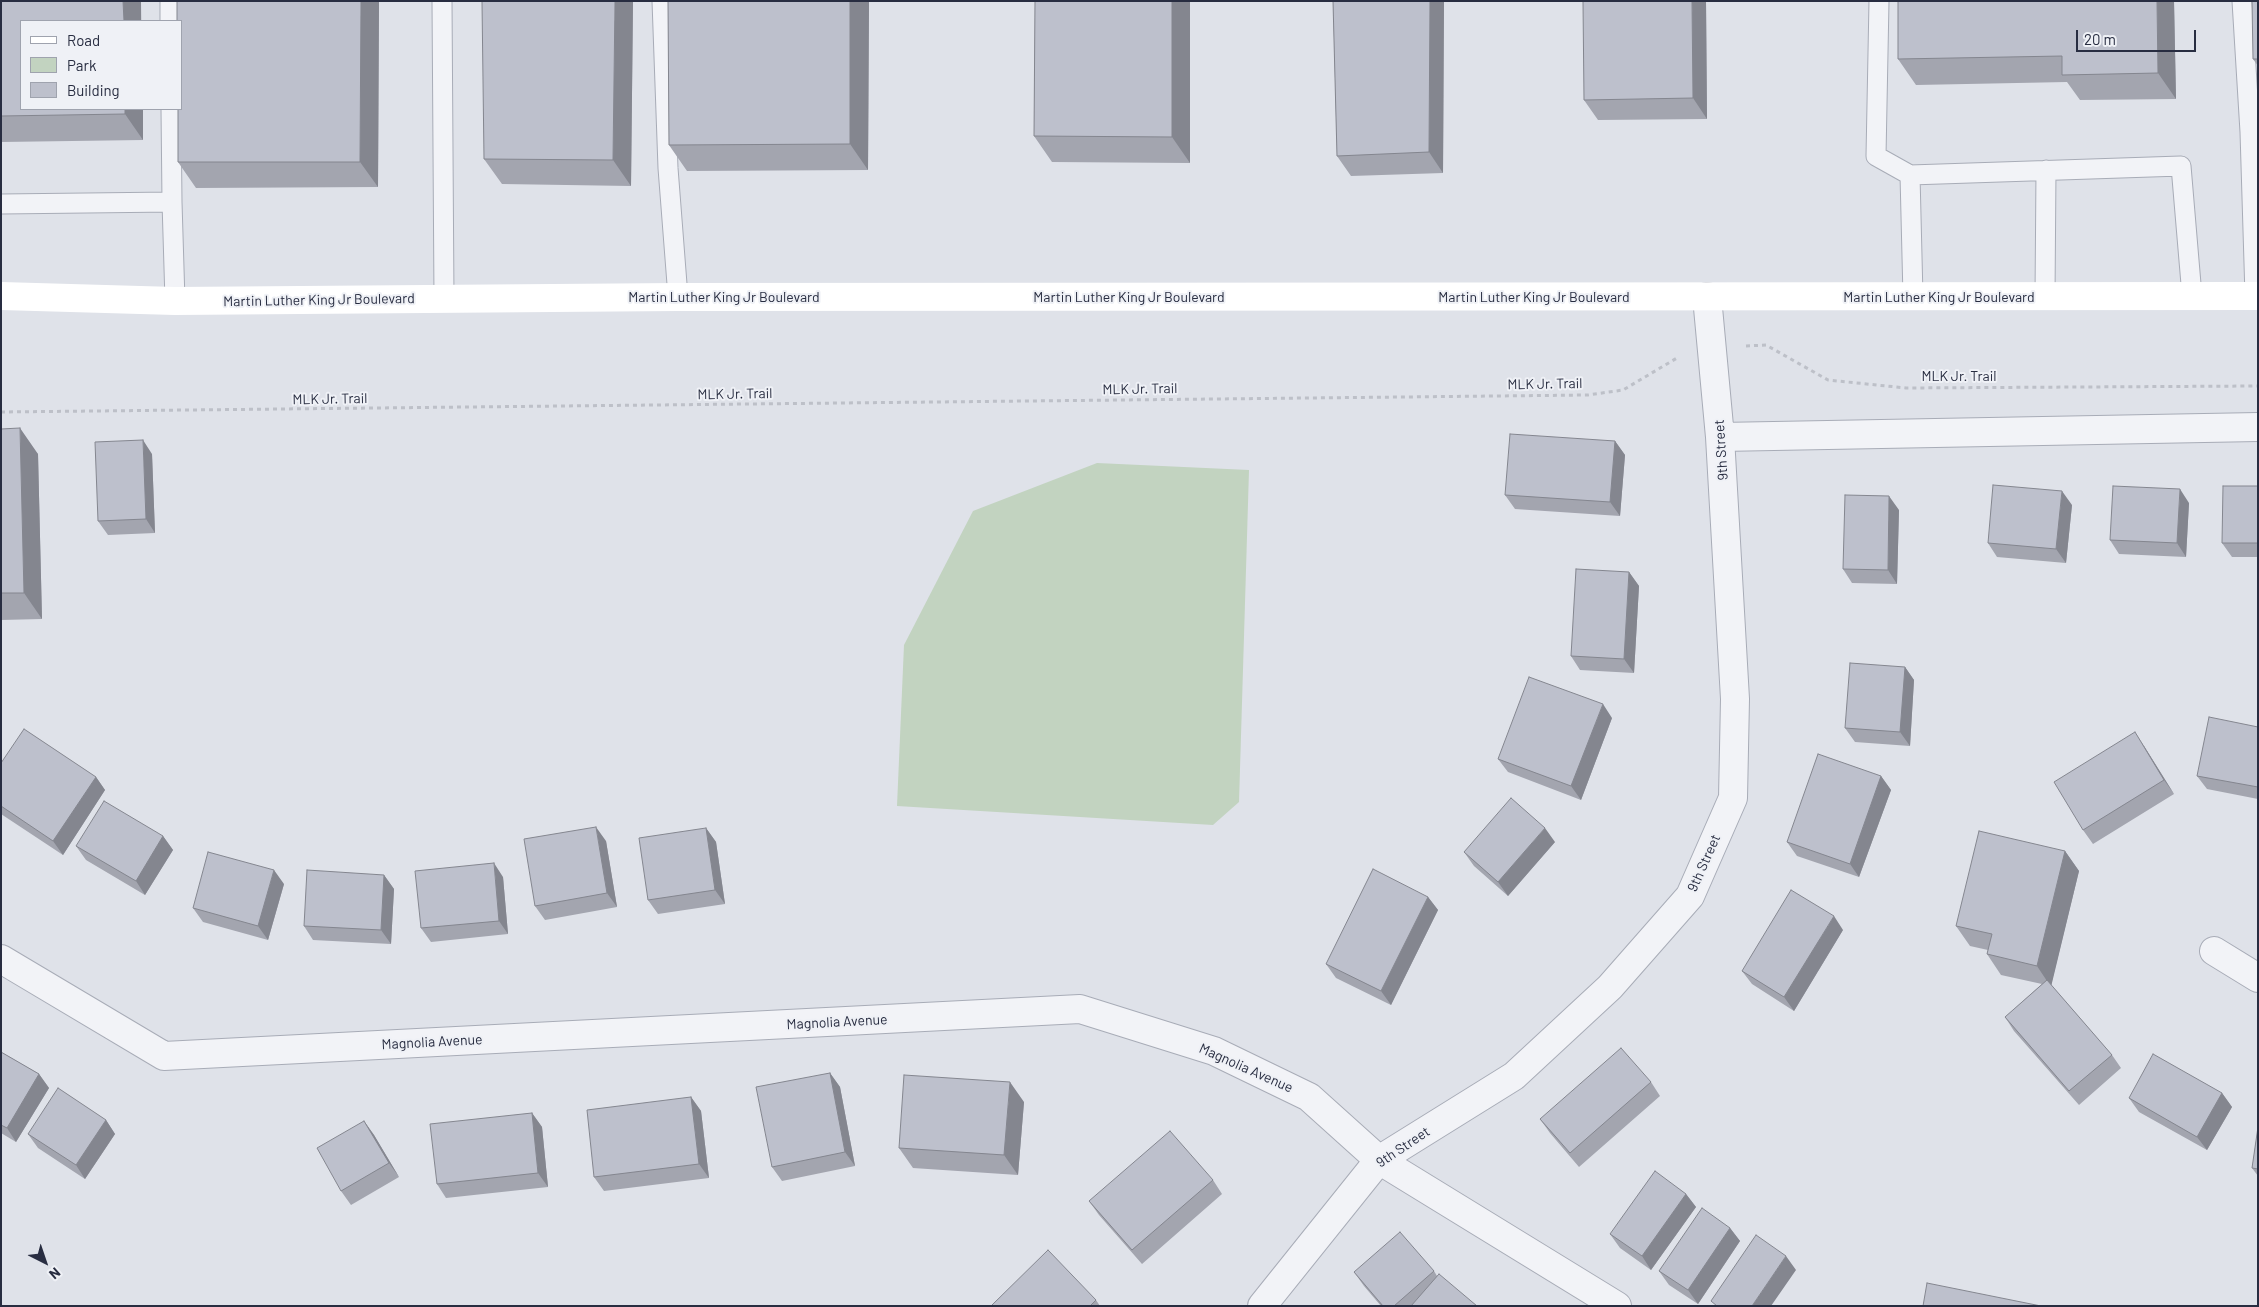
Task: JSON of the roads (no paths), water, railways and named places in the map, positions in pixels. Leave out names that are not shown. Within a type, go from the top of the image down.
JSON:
[{"type":"main road","name":"Martin Luther King Jr Boulevard","points":[[1,296],[175,301],[678,297],[2257,296]]},
{"type":"street","name":"9th Street","points":[[1262,1306],[1379,1160],[1514,1076],[1610,987],[1690,896],[1733,798],[1735,699],[1720,437],[1706,297]]},
{"type":"street","points":[[1720,437],[2258,427]]},
{"type":"street","points":[[2214,951],[2258,978]]},
{"type":"street","name":"Magnolia Avenue","points":[[1,959],[164,1056],[1080,1009],[1214,1051],[1309,1097],[1379,1160],[1617,1306]]},
{"type":"lane","points":[[170,1],[170,20]]},
{"type":"lane","points":[[442,1],[444,299]]},
{"type":"lane","points":[[662,1],[668,168],[678,297]]},
{"type":"lane","points":[[1879,1],[1876,156],[1910,175],[2181,166],[2192,296]]},
{"type":"lane","points":[[2242,1],[2254,132],[2257,296]]},
{"type":"lane","points":[[171,110],[175,301]]},
{"type":"lane","points":[[2045,296],[2046,170]]},
{"type":"lane","points":[[1910,175],[1913,297]]},
{"type":"lane","points":[[1,204],[172,202]]}]
